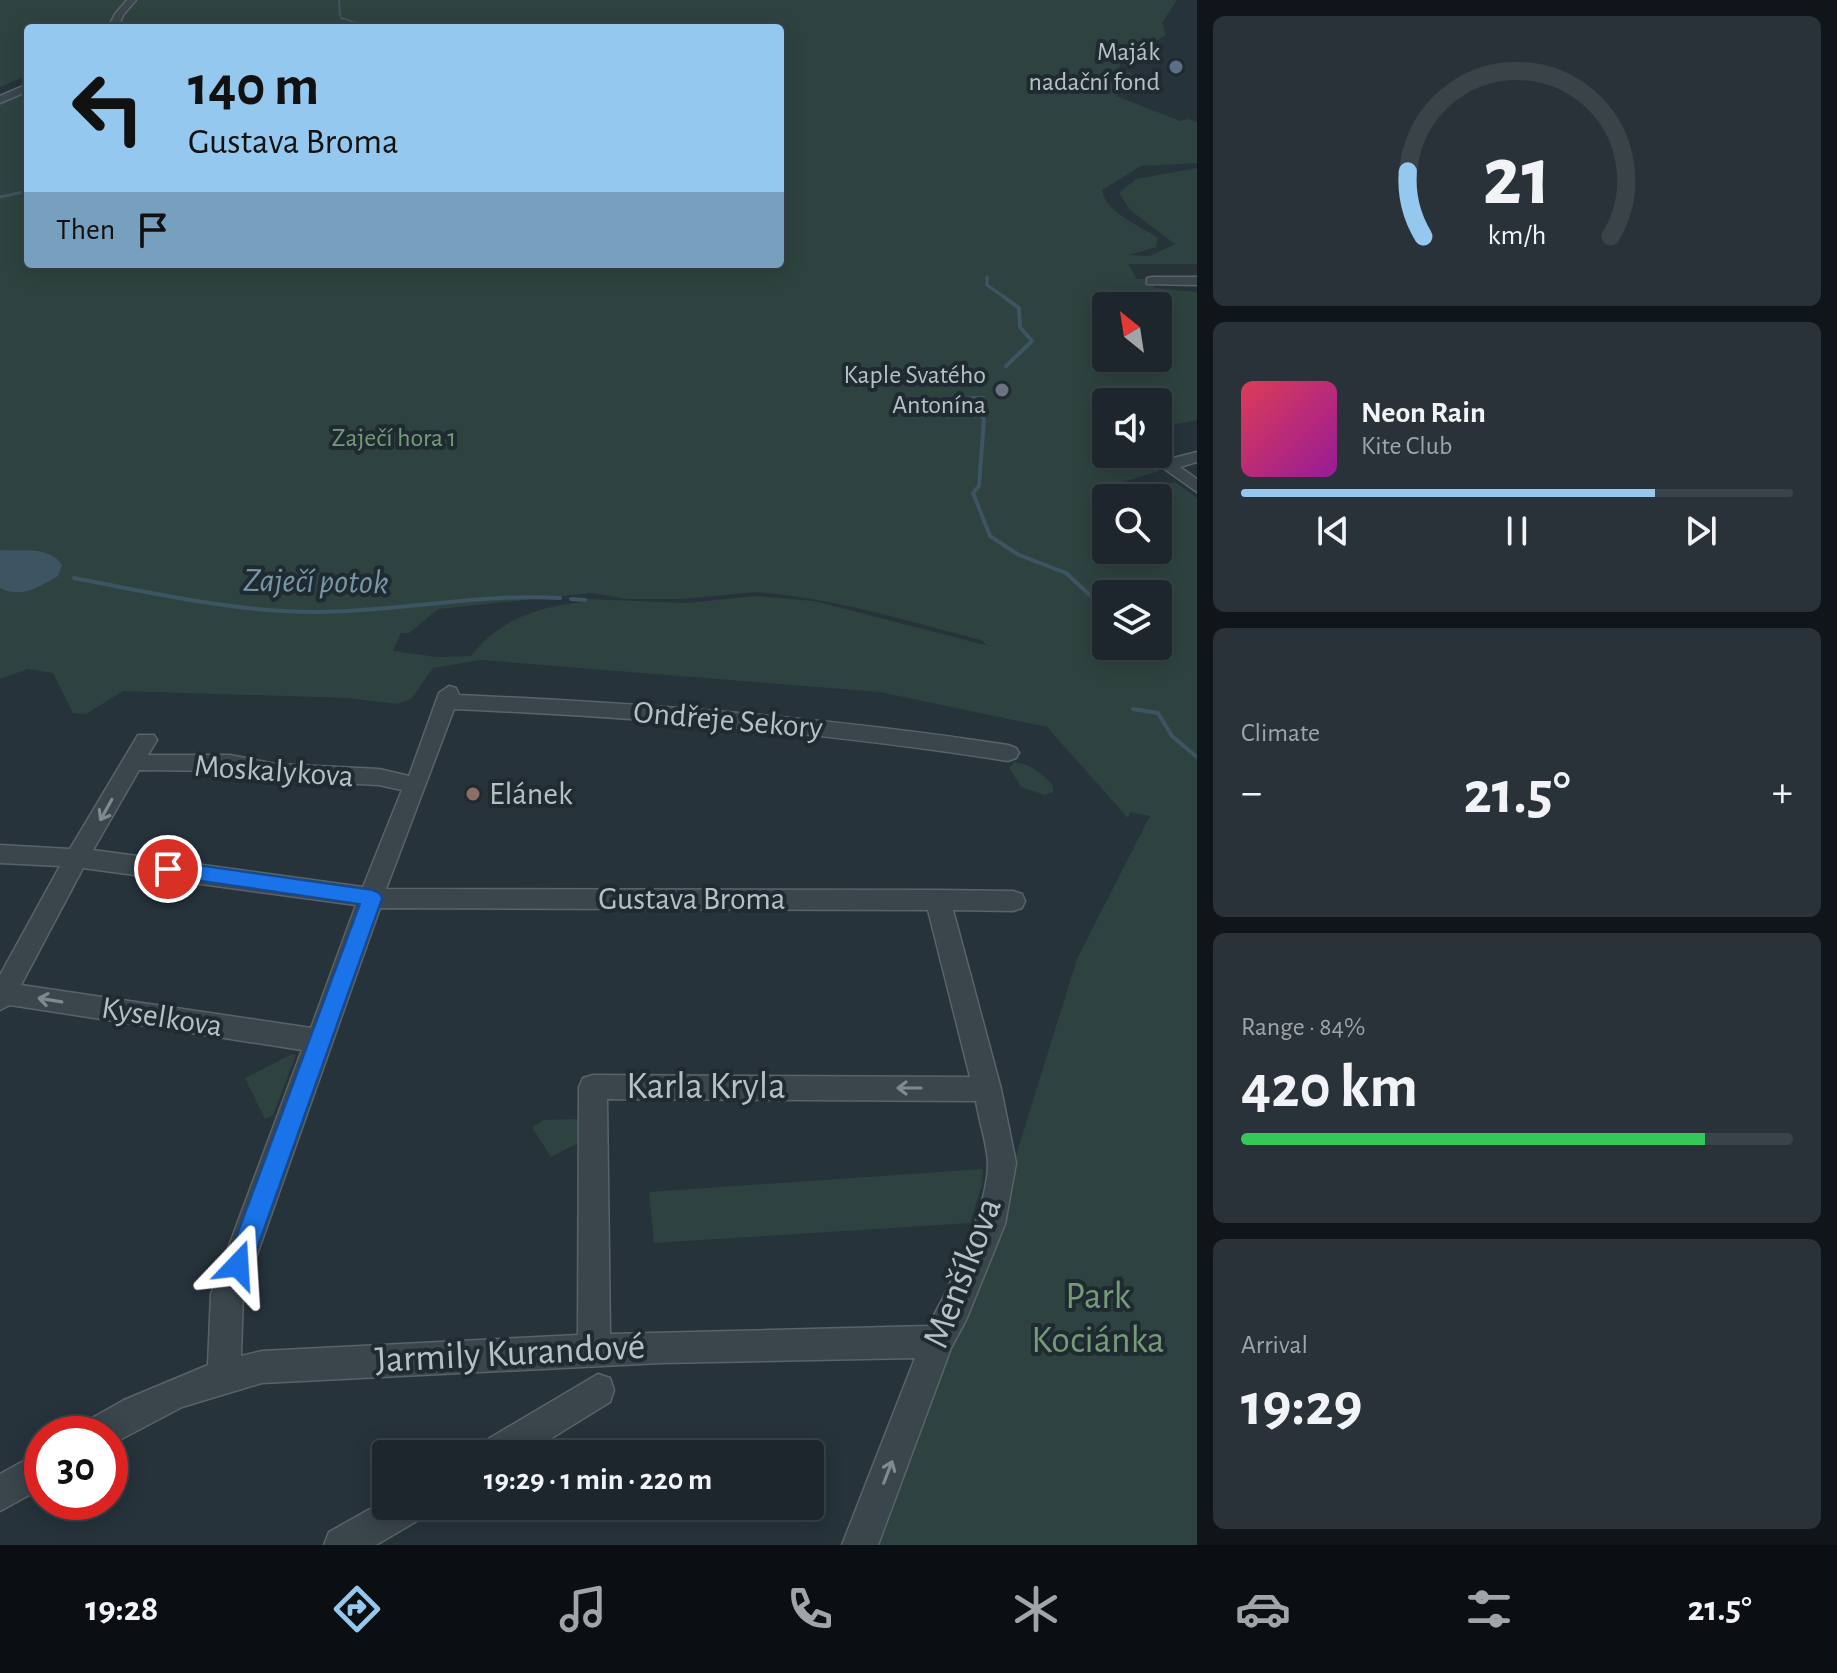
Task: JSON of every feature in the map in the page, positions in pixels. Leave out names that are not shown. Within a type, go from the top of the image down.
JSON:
[{"type":"street","points":[[115,24],[132,0]]},
{"type":"street","points":[[0,100],[24,89]]},
{"type":"street","points":[[1152,281],[1197,281]]},
{"type":"street","points":[[1197,457],[1167,465],[1197,487]]},
{"type":"street","name":"Ondřeje Sekory","points":[[414,785],[424,766],[448,697],[709,716],[928,739],[1008,753]]},
{"type":"street","points":[[2,996],[77,857],[146,740]]},
{"type":"street","name":"Moskalykova","points":[[134,762],[230,763],[276,772],[379,777],[414,785]]},
{"type":"street","points":[[224,1374],[227,1294],[414,785]]},
{"type":"street","name":"Gustava Broma","points":[[0,854],[77,857],[372,898],[1013,901]]},
{"type":"street","name":"Menšíkova","points":[[860,1545],[938,1340],[955,1309],[990,1224],[1002,1163],[987,1089],[938,900]]},
{"type":"street","name":"Kyselkova","points":[[2,996],[321,1041]]},
{"type":"street","name":"Karla Kryla","points":[[594,1351],[593,1087],[987,1089]]},
{"type":"street","name":"Jarmily Kurandové","points":[[125,1416],[138,1408],[224,1374],[262,1367],[594,1351],[921,1343],[938,1340]]},
{"type":"street","points":[[518,1440],[598,1390]]},
{"type":"street","points":[[0,1494],[24,1479]]},
{"type":"street","points":[[342,1545],[386,1520]]},
{"type":"green space","points":[[0,0],[128,0],[114,14],[110,24],[24,24],[24,77],[0,87]]},
{"type":"green space","points":[[138,0],[1177,0],[1162,23],[1166,35],[1120,64],[1119,68],[1138,76],[1116,96],[1180,121],[1189,119],[1197,122],[1197,163],[1141,166],[1102,190],[1110,206],[1117,212],[1158,238],[1156,247],[1129,255],[1150,256],[1175,244],[1130,210],[1119,193],[1136,179],[1197,168],[1197,264],[1128,264],[1137,279],[1148,279],[1155,288],[1197,292],[1197,420],[1172,425],[1172,388],[1092,388],[1092,468],[1155,468],[1159,471],[1121,484],[1092,484],[1092,564],[1172,564],[1172,499],[1176,498],[1172,495],[1172,484],[1168,484],[1175,482],[1197,498],[1197,1545],[873,1545],[1002,1221],[1009,1178],[1077,959],[1150,816],[1130,812],[1128,818],[1047,727],[880,692],[481,660],[433,668],[411,699],[397,704],[348,698],[123,691],[86,714],[73,713],[53,673],[28,669],[0,679],[0,103],[24,92],[24,268],[784,268],[784,24],[120,24],[124,14]],"holes":[[[756,592],[785,595],[869,611],[980,640],[989,646],[814,601],[757,596],[686,603],[586,599],[585,602],[552,607],[522,617],[495,633],[471,656],[437,657],[393,651],[401,633],[409,633],[438,609],[592,593],[627,599],[680,599]]]},
{"type":"green space","points":[[1014,762],[1040,773],[1053,786],[1053,792],[1045,795],[1021,787],[1009,768]]},
{"type":"green space","points":[[292,1054],[296,1055],[273,1115],[265,1119],[245,1078]]},
{"type":"green space","points":[[579,1119],[578,1143],[551,1157],[532,1127],[544,1120]]},
{"type":"green space","points":[[983,1169],[982,1184],[970,1223],[654,1243],[649,1192]]},
{"type":"water","points":[[0,550],[42,552],[50,554],[62,565],[58,576],[37,588],[23,592],[8,591],[0,588]]},
{"type":"waterway","points":[[339,0],[340,16]]},
{"type":"waterway","points":[[341,18],[357,24]]},
{"type":"waterway","name":"Zaječí potok","points":[[0,197],[24,192]]},
{"type":"waterway","points":[[987,277],[987,285],[1007,299]]},
{"type":"waterway","points":[[1004,297],[1019,308],[1020,327],[1032,341],[1006,366]]},
{"type":"waterway","points":[[983,398],[969,398],[984,419],[979,486],[973,493],[990,536],[1019,555],[1066,573],[1092,597]]},
{"type":"waterway","name":"Zaječí potok","points":[[74,578],[194,601],[285,611],[347,611],[499,598],[560,598]]},
{"type":"waterway","name":"Zaječí potok","points":[[571,599],[585,600]]},
{"type":"waterway","name":"Zaječí potok","points":[[1133,709],[1158,713],[1172,736],[1197,757]]},
{"type":"place","name":"Maják nadační fond","points":[[1176,67]]},
{"type":"place","name":"Kaple Svatého Antonína","points":[[1002,390]]},
{"type":"place","name":"Elánek","points":[[473,794]]},
{"type":"route","points":[[168,869],[372,898],[238,1265]]},
{"type":"park label","name":"Zaječí hora 1","points":[[394,438]]},
{"type":"park label","name":"Park Kociánka","points":[[1098,1319]]}]
